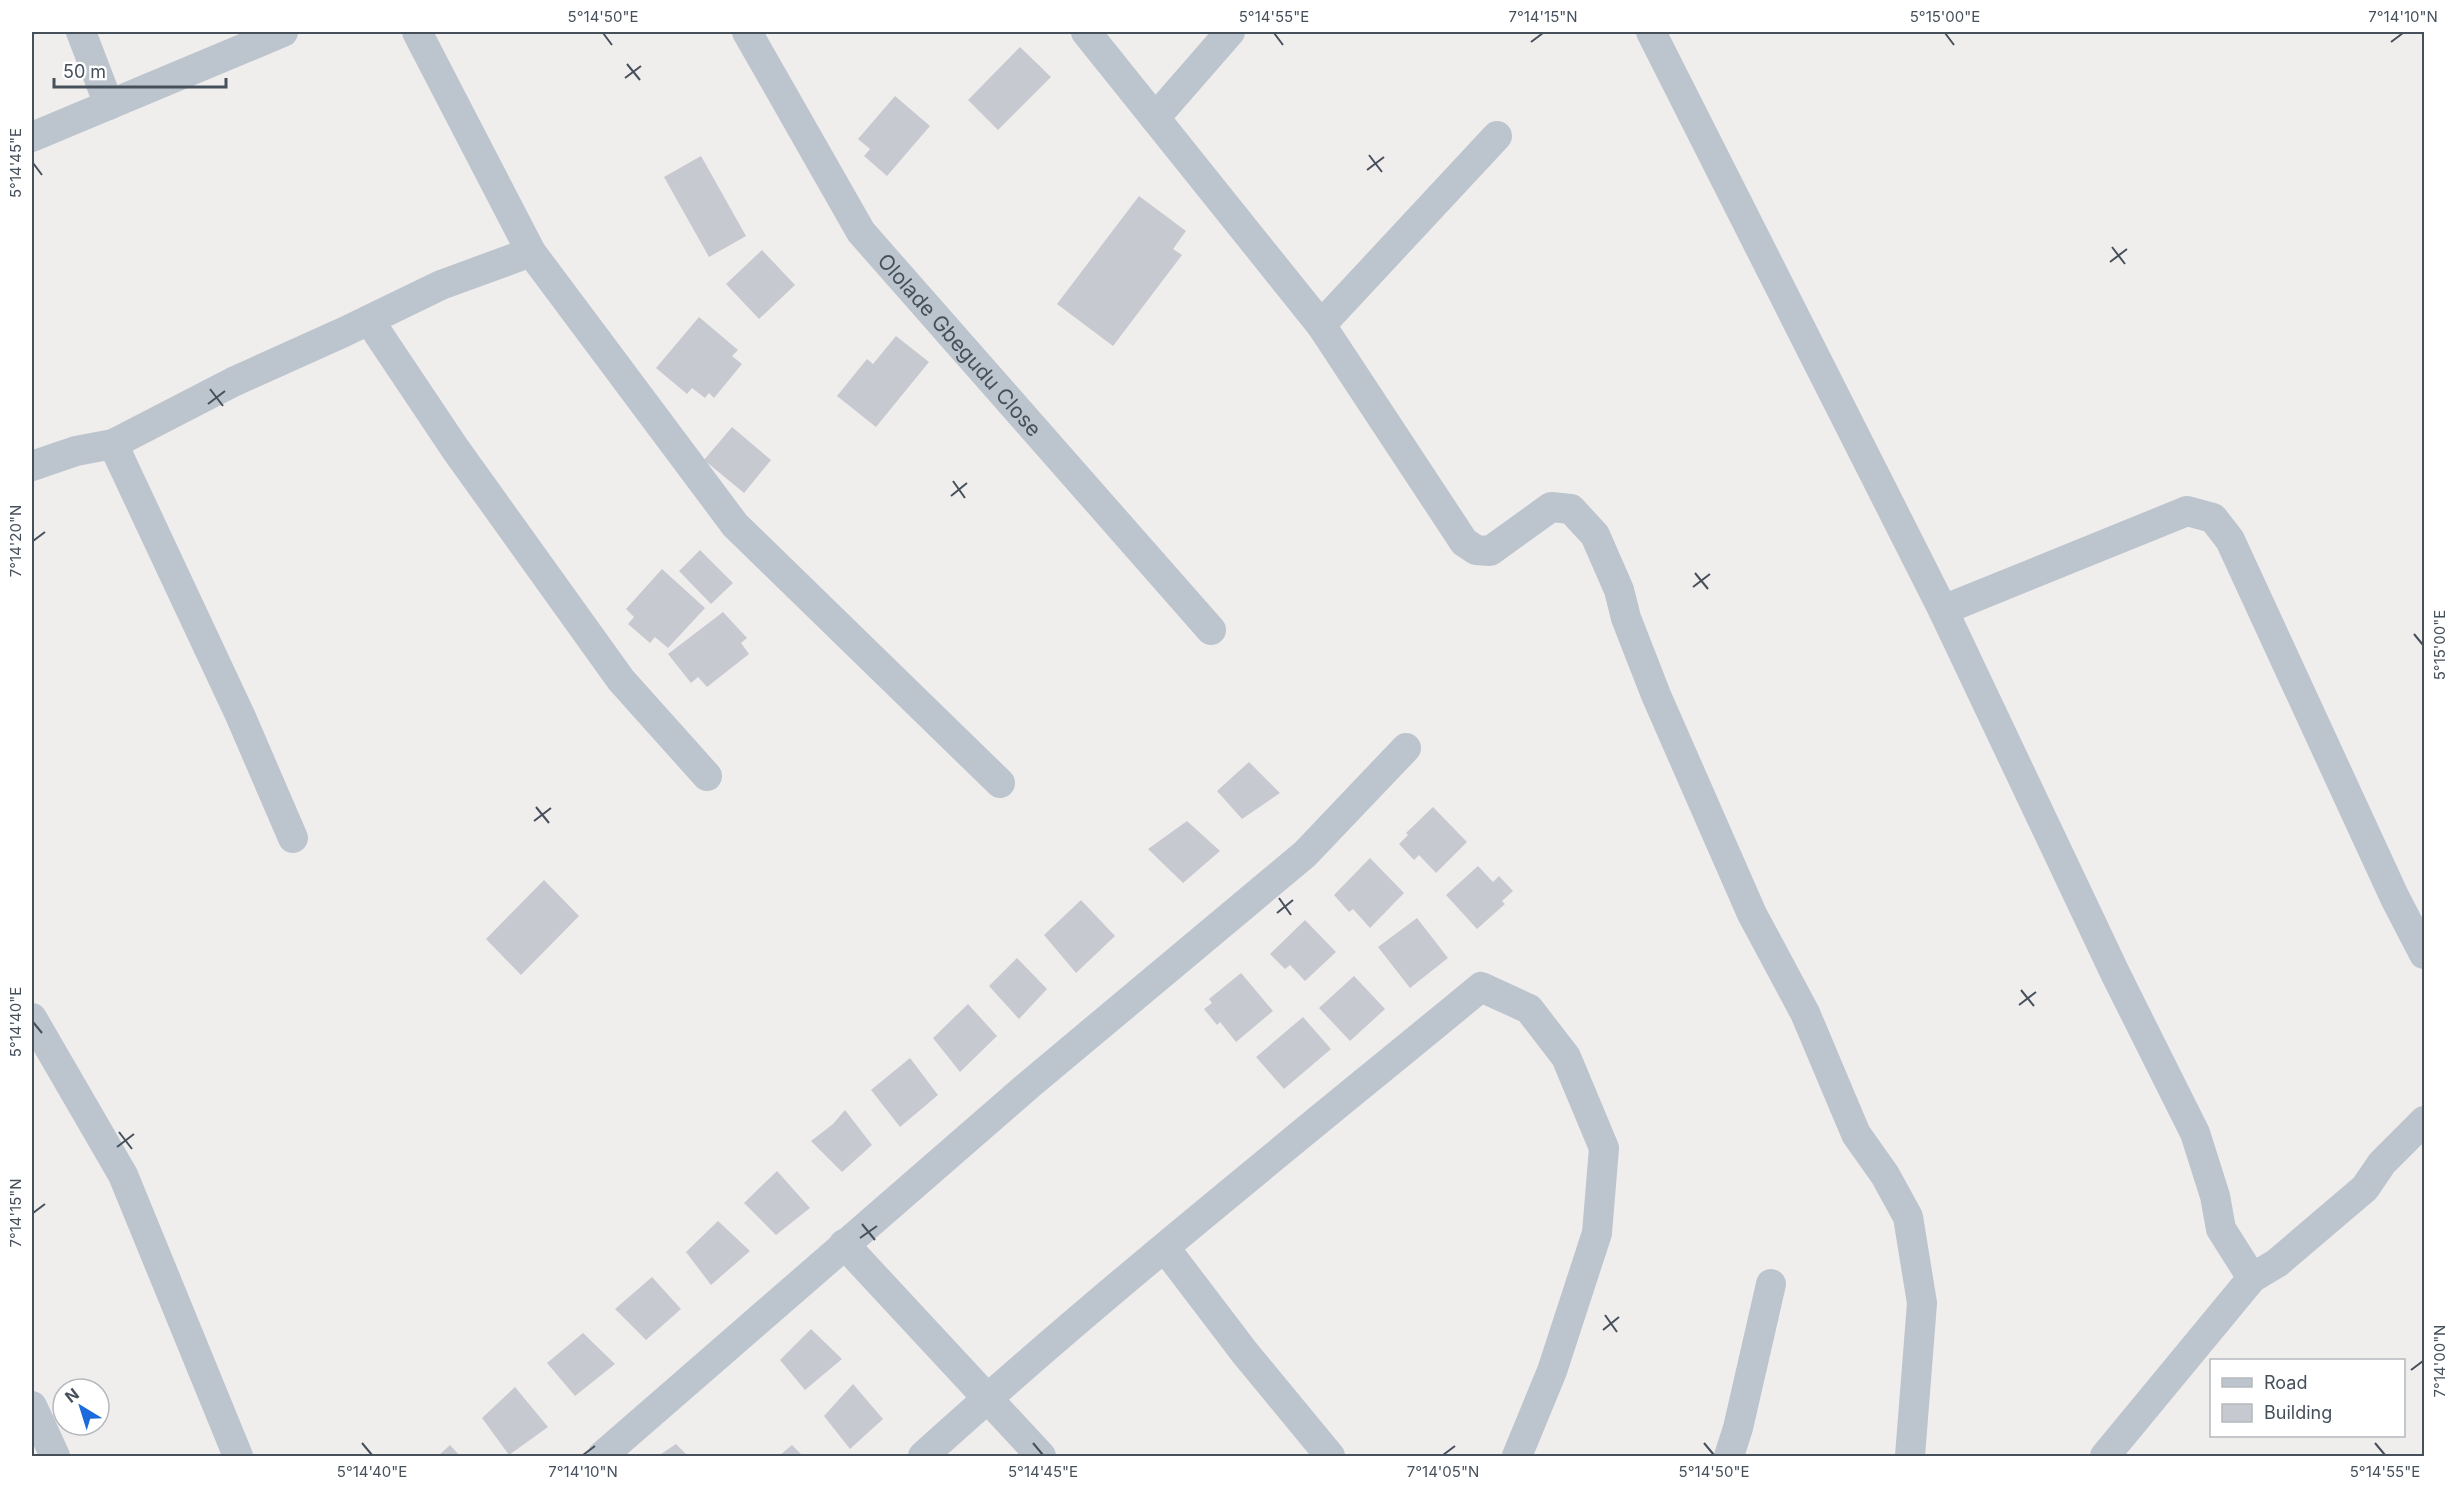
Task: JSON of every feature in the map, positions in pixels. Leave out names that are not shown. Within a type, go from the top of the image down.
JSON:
[{"type":"street","points":[[81,32],[109,105]]},
{"type":"street","points":[[32,137],[283,32]]},
{"type":"street","points":[[417,32],[531,252],[735,525],[1000,783]]},
{"type":"street","name":"Ololade Gbegudu Close","points":[[747,32],[861,232],[1211,630]]},
{"type":"street","points":[[1086,32],[1321,325],[1464,542],[1476,550],[1490,551],[1551,507],[1572,509],[1596,535],[1619,590],[1626,618],[1656,695],[1752,914],[1805,1013],[1856,1134],[1885,1175],[1908,1217],[1922,1303],[1910,1456]]},
{"type":"street","points":[[1155,118],[1230,32]]},
{"type":"street","points":[[1651,32],[1942,610],[2116,975],[2195,1133],[2215,1196],[2221,1229],[2252,1278]]},
{"type":"street","points":[[1321,325],[1497,136]]},
{"type":"street","points":[[32,466],[76,451],[113,444],[233,382],[441,285],[531,252]]},
{"type":"street","points":[[369,320],[456,450],[621,680],[707,776]]},
{"type":"street","points":[[113,444],[240,715],[293,837]]},
{"type":"street","points":[[1942,610],[2187,511],[2213,518],[2230,540],[2395,898],[2424,954]]},
{"type":"street","points":[[602,1456],[1030,1084],[1305,854],[1406,748]]},
{"type":"street","points":[[923,1456],[1165,1248],[1481,987],[1529,1009],[1566,1057],[1604,1148],[1597,1233],[1552,1371],[1517,1456]]},
{"type":"street","points":[[32,1018],[123,1175],[238,1456]]},
{"type":"street","points":[[2105,1456],[2252,1278],[2277,1263],[2366,1188],[2382,1162],[2424,1120]]},
{"type":"street","points":[[844,1244],[1041,1456]]},
{"type":"street","points":[[1165,1248],[1245,1353],[1330,1456]]},
{"type":"street","points":[[1729,1456],[1738,1428],[1771,1284]]},
{"type":"street","points":[[32,1406],[55,1456]]},
{"type":"building","points":[[1020,47],[1051,77],[998,130],[968,100]]},
{"type":"building","points":[[895,96],[930,126],[887,176],[864,156],[870,149],[858,139]]},
{"type":"building","points":[[701,156],[746,236],[709,257],[664,177]]},
{"type":"building","points":[[1139,196],[1186,231],[1173,249],[1182,255],[1113,346],[1057,304]]},
{"type":"building","points":[[762,250],[795,285],[759,319],[726,284]]},
{"type":"building","points":[[699,317],[738,350],[732,356],[742,364],[714,398],[709,393],[705,398],[692,388],[687,394],[656,368]]},
{"type":"building","points":[[896,336],[929,362],[876,427],[837,396],[867,359],[873,364]]},
{"type":"building","points":[[732,427],[771,460],[744,493],[704,460]]},
{"type":"building","points":[[700,550],[733,583],[711,604],[679,571]]},
{"type":"building","points":[[662,569],[705,608],[668,648],[655,637],[650,643],[628,624],[634,617],[626,609]]},
{"type":"building","points":[[723,612],[747,638],[741,643],[749,654],[707,687],[698,677],[691,683],[668,654]]},
{"type":"building","points":[[1249,762],[1280,793],[1242,819],[1217,791]]},
{"type":"building","points":[[1433,807],[1467,842],[1436,873],[1419,855],[1414,860],[1399,844],[1408,835],[1406,833]]},
{"type":"building","points":[[1187,821],[1220,851],[1183,883],[1148,849]]},
{"type":"building","points":[[1370,858],[1404,893],[1370,928],[1353,909],[1349,912],[1334,895]]},
{"type":"building","points":[[1478,866],[1493,882],[1499,876],[1513,891],[1502,901],[1505,904],[1477,929],[1446,895]]},
{"type":"building","points":[[544,880],[579,916],[521,975],[486,939]]},
{"type":"building","points":[[1081,900],[1115,936],[1076,973],[1044,935]]},
{"type":"building","points":[[1417,918],[1448,958],[1410,988],[1378,947]]},
{"type":"building","points":[[1305,920],[1336,952],[1305,981],[1290,965],[1285,969],[1270,954]]},
{"type":"building","points":[[1017,958],[1047,989],[1019,1019],[989,986]]},
{"type":"building","points":[[1241,973],[1273,1011],[1236,1042],[1220,1022],[1217,1025],[1204,1009],[1212,1003],[1209,999]]},
{"type":"building","points":[[1354,976],[1385,1009],[1350,1041],[1319,1008]]},
{"type":"building","points":[[968,1004],[997,1036],[960,1072],[933,1038]]},
{"type":"building","points":[[1303,1017],[1331,1049],[1284,1089],[1256,1057]]},
{"type":"building","points":[[910,1058],[938,1095],[900,1127],[871,1090]]},
{"type":"building","points":[[845,1110],[872,1145],[842,1172],[811,1141],[833,1124]]},
{"type":"building","points":[[777,1171],[810,1208],[776,1235],[744,1203]]},
{"type":"building","points":[[718,1221],[750,1251],[711,1285],[686,1252]]},
{"type":"building","points":[[652,1277],[681,1309],[646,1340],[615,1309]]},
{"type":"building","points":[[811,1329],[842,1359],[805,1390],[780,1360]]},
{"type":"building","points":[[583,1333],[615,1364],[575,1396],[547,1363]]},
{"type":"building","points":[[853,1384],[883,1419],[850,1449],[824,1416]]},
{"type":"building","points":[[515,1387],[548,1427],[509,1455],[482,1418]]},
{"type":"building","points":[[676,1444],[688,1456],[658,1456]]},
{"type":"building","points":[[450,1445],[460,1456],[438,1456]]},
{"type":"building","points":[[792,1445],[803,1456],[779,1456]]}]
